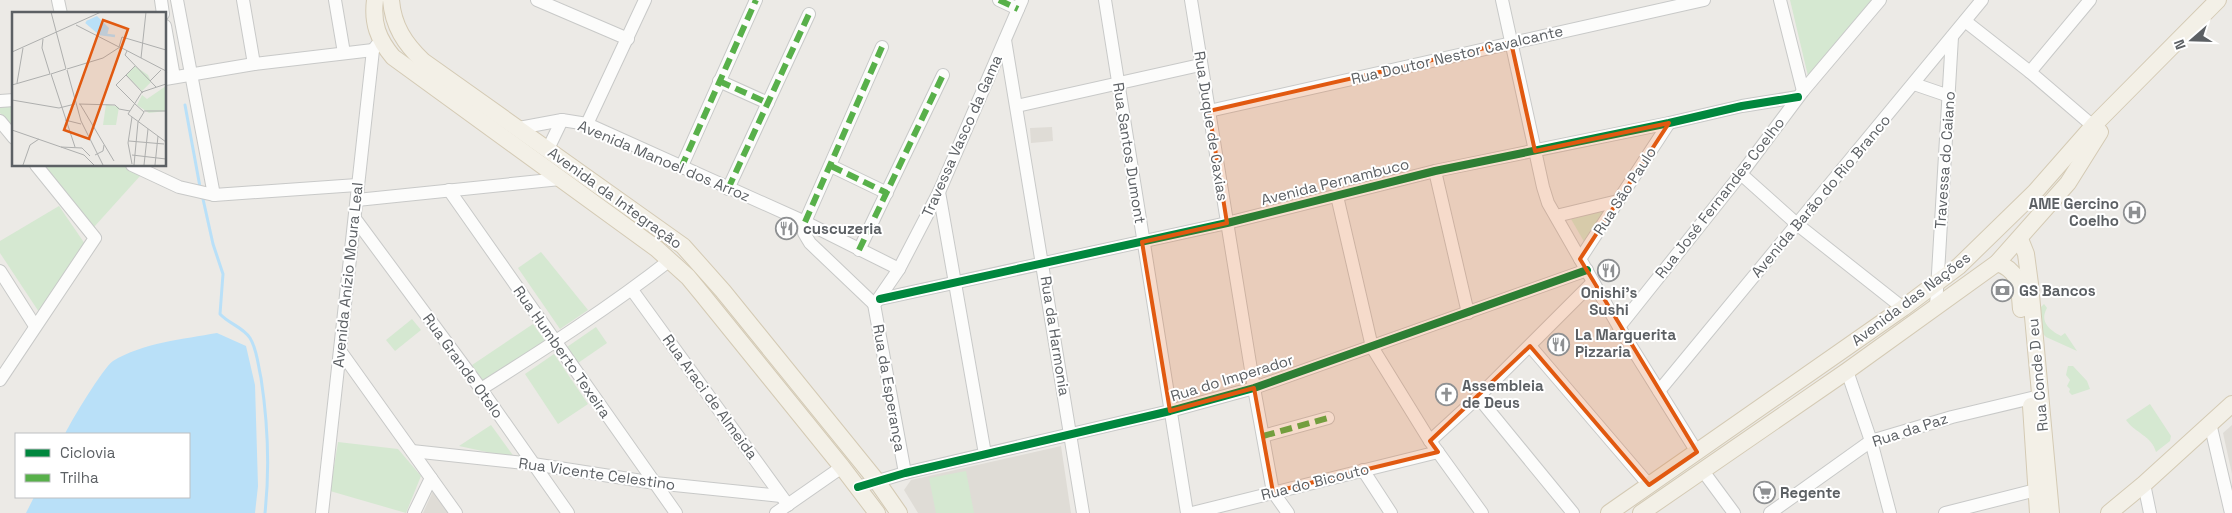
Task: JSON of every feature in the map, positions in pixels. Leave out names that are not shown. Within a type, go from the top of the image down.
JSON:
[{"type":"main road","name":"Avenida da Integração","points":[[375,0],[374,22],[377,45],[670,260],[702,294],[858,487],[876,513]]},
{"type":"main road","name":"Avenida da Integração","points":[[391,0],[399,32],[413,52],[654,223],[683,246],[702,266],[876,480],[899,513]]},
{"type":"main road","name":"Avenida das Nações","points":[[1614,512],[1903,308],[1972,254],[2035,192],[2093,126],[2218,0]]},
{"type":"main road","name":"Avenida das Nações","points":[[1641,513],[1847,371],[1997,263],[2068,183],[2102,129],[2227,0]]},
{"type":"main road","points":[[619,222],[629,216],[630,206]]},
{"type":"main road","points":[[643,240],[644,232],[654,223]]},
{"type":"main road","name":"Rua Conde D eu","points":[[2020,239],[2028,267],[2035,397],[2038,513]]},
{"type":"main road","name":"Rua Conde D eu","points":[[1997,263],[2007,266],[2017,281],[2051,513]]},
{"type":"main road","points":[[1766,403],[1776,404],[1780,412],[1779,417]]},
{"type":"main road","points":[[2109,513],[2144,484],[2232,404]]},
{"type":"street","points":[[176,0],[214,195]]},
{"type":"street","points":[[243,0],[254,64]]},
{"type":"street","points":[[335,0],[344,53]]},
{"type":"street","points":[[537,0],[628,39]]},
{"type":"street","points":[[587,124],[645,0]]},
{"type":"street","points":[[681,168],[756,0]]},
{"type":"street","points":[[999,0],[1020,4]]},
{"type":"street","name":"Rua Santos Dumont","points":[[1105,0],[1142,242],[1187,513]]},
{"type":"street","name":"Rua Duque de Caxias","points":[[1191,0],[1200,65],[1273,492],[1288,513]]},
{"type":"street","points":[[1502,0],[1548,203],[1619,327],[1697,452]]},
{"type":"street","name":"Rua Doutor Nestor Cavalcante","points":[[1209,111],[1704,0]]},
{"type":"street","points":[[1780,0],[1801,94]]},
{"type":"street","name":"Rua José Fernandes Coelho","points":[[1619,327],[1741,174],[1801,94],[1880,0]]},
{"type":"street","points":[[2030,72],[2090,0]]},
{"type":"street","name":"Avenida Barão do Rio Branco","points":[[1659,391],[1914,84],[1965,21],[1976,2]]},
{"type":"street","name":"Travessa Vasco da Gama","points":[[877,302],[898,269],[939,192],[1020,4]]},
{"type":"street","points":[[728,189],[809,14]]},
{"type":"street","points":[[1965,21],[2030,72],[2093,126]]},
{"type":"street","points":[[166,36],[170,78],[254,64],[344,53],[377,45]]},
{"type":"street","name":"Travessa do Caiano","points":[[1936,307],[1952,37]]},
{"type":"street","name":"Rua da Harmonia","points":[[1005,40],[1083,513]]},
{"type":"street","name":"Avenida Anízio Moura Leal","points":[[322,513],[356,220],[358,185],[377,45]]},
{"type":"street","points":[[877,302],[810,243],[804,233],[805,222],[882,47]]},
{"type":"street","points":[[1017,106],[1200,65]]},
{"type":"street","points":[[858,250],[943,75]]},
{"type":"street","points":[[719,81],[768,103]]},
{"type":"street","points":[[1914,84],[1949,96]]},
{"type":"street","name":"Avenida Pernambuco","points":[[877,302],[1227,223],[1435,171],[1801,94]]},
{"type":"street","points":[[548,149],[562,120]]},
{"type":"street","name":"Avenida Manoel dos Arroz","points":[[519,128],[562,120],[587,124],[681,168],[805,222],[898,269]]},
{"type":"street","points":[[0,121],[12,136]]},
{"type":"street","name":"Rua São Paulo","points":[[1583,265],[1618,202],[1669,123]]},
{"type":"street","points":[[0,380],[96,238],[37,166]]},
{"type":"street","points":[[134,166],[179,187],[214,195],[358,185]]},
{"type":"street","points":[[830,166],[887,193]]},
{"type":"street","points":[[1435,171],[1468,313]]},
{"type":"street","points":[[1741,174],[1798,226],[1903,308]]},
{"type":"street","points":[[357,200],[560,179]]},
{"type":"street","name":"Rua Humberto Texeira","points":[[449,190],[676,513]]},
{"type":"street","points":[[939,192],[985,454]]},
{"type":"street","points":[[1337,196],[1372,347],[1430,440],[1482,513]]},
{"type":"street","points":[[1556,216],[1618,202]]},
{"type":"street","name":"Rua Grande Otelo","points":[[356,220],[481,389],[568,513]]},
{"type":"street","points":[[481,389],[632,290],[670,260]]},
{"type":"street","name":"Rua do Imperador","points":[[858,487],[905,472],[1170,411],[1254,388],[1468,313],[1583,265]]},
{"type":"street","points":[[0,271],[35,326]]},
{"type":"street","points":[[1430,440],[1478,397],[1593,282]]},
{"type":"street","name":"Rua Araci de Almeida","points":[[632,290],[785,500]]},
{"type":"street","name":"Rua da Esperança","points":[[877,302],[905,472]]},
{"type":"street","points":[[1530,346],[1649,486]]},
{"type":"street","points":[[341,352],[456,513]]},
{"type":"street","points":[[1847,371],[1872,441],[1890,513]]},
{"type":"street","points":[[1478,397],[1573,513]]},
{"type":"street","name":"Rua da Paz","points":[[1770,513],[1872,441],[1952,417],[2035,397]]},
{"type":"street","points":[[1263,436],[1328,418]]},
{"type":"street","points":[[2210,423],[2231,505]]},
{"type":"street","name":"Rua Vicente Celestino","points":[[412,451],[533,464],[655,483],[785,500]]},
{"type":"street","name":"Rua do Bicouto","points":[[1192,513],[1438,452]]},
{"type":"street","points":[[776,513],[785,500],[842,467]]},
{"type":"street","points":[[1363,470],[1391,513]]},
{"type":"street","points":[[1703,471],[1734,513]]},
{"type":"street","points":[[414,513],[431,478]]},
{"type":"street","points":[[2144,484],[2150,513]]},
{"type":"street","points":[[1944,513],[2036,490]]},
{"type":"highlighted area","points":[[1511,42],[1535,151],[1669,123],[1580,259],[1697,452],[1649,485],[1530,346],[1430,441],[1438,452],[1273,492],[1254,388],[1170,411],[1142,242],[1227,223],[1209,111]]},
{"type":"shaded area","points":[[1052,127],[1053,141],[1031,143],[1030,128]]},
{"type":"shaded area","points":[[2232,425],[2232,474],[2223,433]]},
{"type":"shaded area","points":[[1061,446],[1071,513],[918,513],[904,490],[911,480]]},
{"type":"shaded area","points":[[433,491],[448,513],[423,513]]},
{"type":"green space","points":[[1790,0],[1873,0],[1808,76]]},
{"type":"green space","points":[[12,106],[12,128],[0,113],[0,107]]},
{"type":"green space","points":[[44,166],[125,166],[140,176],[94,227]]},
{"type":"green space","points":[[59,206],[85,244],[39,312],[0,253],[0,241]]},
{"type":"green space","points":[[1615,207],[1586,245],[1571,219]]},
{"type":"green space","points":[[541,252],[588,310],[560,329],[518,268]]},
{"type":"green space","points":[[2044,304],[2047,308],[2044,317],[2047,325],[2061,336],[2065,333],[2077,351],[2046,337],[2042,333],[2038,310]]},
{"type":"green space","points":[[412,319],[421,330],[395,351],[386,340]]},
{"type":"green space","points":[[533,324],[546,342],[484,384],[472,365]]},
{"type":"green space","points":[[596,327],[607,343],[578,363],[567,347]]},
{"type":"green space","points":[[554,354],[588,404],[558,424],[525,374]]},
{"type":"green space","points":[[2068,366],[2073,366],[2087,381],[2090,389],[2072,395],[2069,392],[2070,389],[2067,386],[2070,380],[2066,375]]},
{"type":"green space","points":[[2150,404],[2171,436],[2170,441],[2156,452],[2151,442],[2126,420]]},
{"type":"green space","points":[[491,425],[515,458],[459,446]]},
{"type":"green space","points":[[338,442],[398,449],[421,476],[406,513],[330,491]]},
{"type":"green space","points":[[966,471],[974,513],[936,513],[929,478]]},
{"type":"water","points":[[217,333],[246,346],[255,385],[258,486],[255,513],[26,513],[34,498],[190,498],[190,433],[66,433],[95,384],[113,361],[137,350]]},
{"type":"waterway","points":[[185,105],[200,187]]},
{"type":"waterway","points":[[203,199],[213,244],[223,274],[220,314],[240,328],[250,338],[261,378],[268,446],[265,513]]},
{"type":"marked path","points":[[681,168],[756,0]]},
{"type":"marked path","points":[[999,0],[1018,9]]},
{"type":"marked path","points":[[728,189],[809,14]]},
{"type":"marked path","points":[[805,222],[882,47]]},
{"type":"marked path","points":[[859,250],[943,75]]},
{"type":"marked path","points":[[719,81],[768,103]]},
{"type":"marked path","points":[[831,166],[887,193]]},
{"type":"marked path","points":[[1263,436],[1328,418]]},
{"type":"cycle path","points":[[880,299],[1227,223],[1435,171],[1669,123],[1742,106],[1798,97]]},
{"type":"cycle path","points":[[858,487],[905,473],[1170,411],[1254,388],[1587,270]]},
{"type":"place","name":"AME Gercino Coelho","points":[[2135,213]]},
{"type":"place","name":"cuscuzeria","points":[[787,229]]},
{"type":"place","name":"Onishi's Sushi","points":[[1609,270]]},
{"type":"place","name":"GS Bancos","points":[[2003,291]]},
{"type":"place","name":"La Marguerita Pizzaria","points":[[1559,344]]},
{"type":"place","name":"Assembleia de Deus","points":[[1446,395]]},
{"type":"place","name":"Regente","points":[[1764,493]]}]
